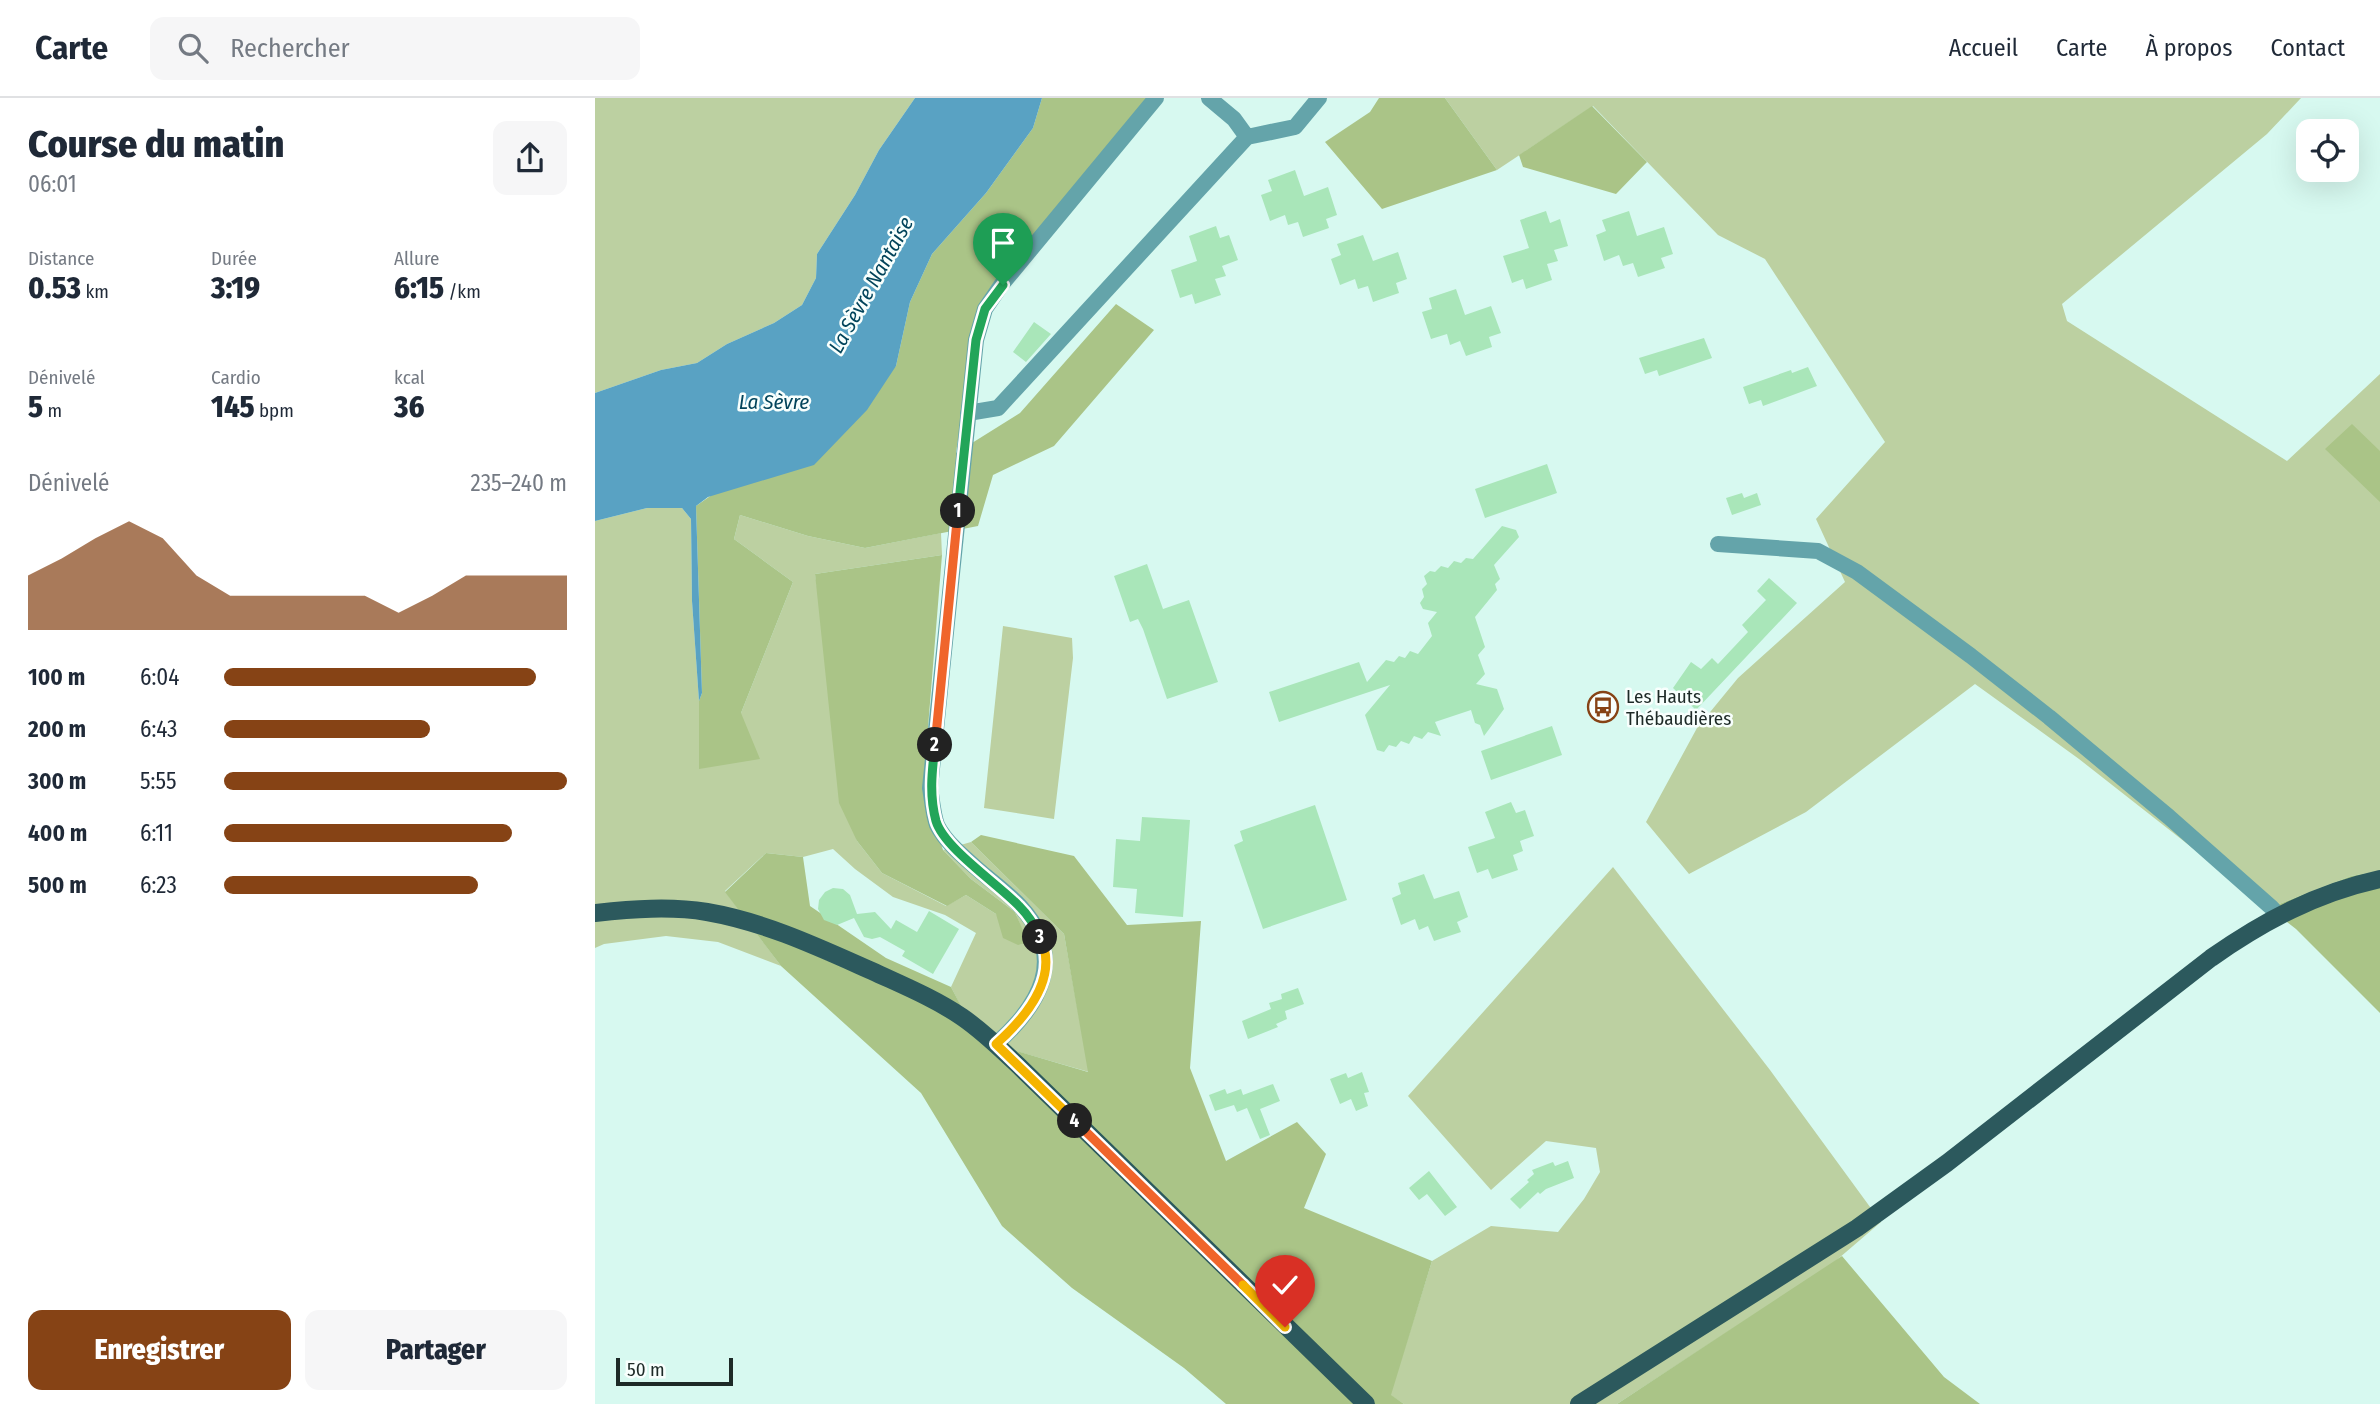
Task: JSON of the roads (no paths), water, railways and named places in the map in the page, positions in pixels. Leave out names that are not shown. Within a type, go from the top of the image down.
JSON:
[{"type":"main road","points":[[1579,1404],[1857,1228],[1947,1163],[2211,958],[2277,915],[2349,887],[2380,879]]},
{"type":"main road","points":[[595,913],[674,909],[705,912],[758,924],[826,950],[918,992],[961,1017],[996,1044],[1366,1404]]},
{"type":"street","points":[[996,1044],[1040,992],[1045,974],[1043,942],[1034,924],[1020,906],[965,858],[944,835],[937,824],[930,788],[976,340],[985,309],[1156,98]]},
{"type":"street","points":[[1209,98],[1234,119],[1247,137]]},
{"type":"street","points":[[968,413],[998,408],[1247,137],[1295,127],[1319,98]]},
{"type":"street","points":[[1718,544],[1818,551],[1857,572],[2049,717],[2169,817],[2277,915]]},
{"type":"water","name":"La Sèvre","points":[[915,98],[1042,98],[1033,128],[986,193],[932,254],[910,302],[896,366],[867,410],[814,465],[708,497],[696,506],[702,693],[699,701],[692,601],[691,519],[682,508],[647,508],[595,521],[595,393],[661,370],[697,363],[727,344],[774,323],[802,305],[816,278],[817,254],[855,195],[879,150]]},
{"type":"place","name":"Les Hauts Thébaudières","points":[[1603,707]]},
{"type":"water label","name":"La Sèvre Nantaise","points":[[871,285]]}]
